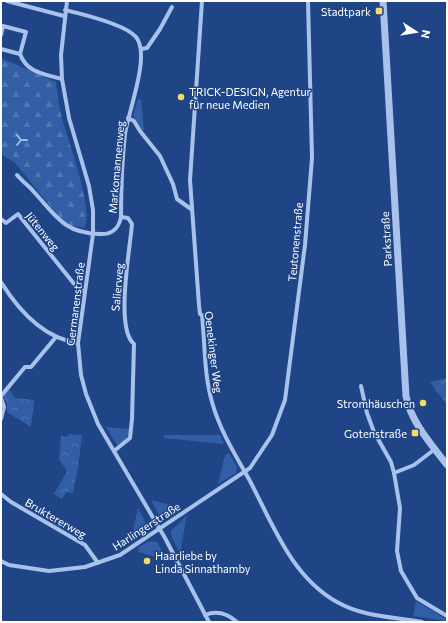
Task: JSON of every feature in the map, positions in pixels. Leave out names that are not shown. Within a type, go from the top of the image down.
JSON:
[{"type":"street","points":[[7,1],[64,16]]},
{"type":"street","name":"Germanenstraße","points":[[67,1],[64,16],[61,55],[62,79],[69,118],[89,186],[93,210],[93,234],[78,342],[79,369],[86,394],[98,424],[160,529],[209,622]]},
{"type":"street","name":"Oenekinger Weg","points":[[202,1],[191,156],[191,209],[208,388],[216,416],[228,443],[287,553],[304,575],[326,595],[342,605],[360,612],[422,622]]},
{"type":"street","name":"Teutonenstraße","points":[[244,471],[253,465],[272,435],[285,400],[302,270],[312,158],[308,1]]},
{"type":"street","name":"Parkstraße","points":[[383,1],[406,396],[411,413],[447,465]]},
{"type":"street","points":[[65,10],[126,29],[137,38],[141,48],[147,48],[172,7]]},
{"type":"street","points":[[1,35],[3,26],[26,32],[20,54],[23,62],[30,69],[62,79]]},
{"type":"street","name":"Markomannenweg","points":[[17,175],[62,224],[73,230],[93,234],[103,234],[112,232],[118,226],[121,217],[125,139],[128,118],[136,92],[141,48]]},
{"type":"street","points":[[1,49],[20,54]]},
{"type":"street","points":[[128,118],[134,121],[160,156],[178,199],[191,209]]},
{"type":"street","name":"Jütenweg","points":[[1,219],[6,223],[18,214],[80,290],[85,292]]},
{"type":"street","name":"Salierweg","points":[[114,451],[130,438],[133,403],[134,344],[128,338],[124,313],[132,224],[128,218],[121,217]]},
{"type":"street","points":[[1,282],[26,316],[56,337],[65,341],[78,342]]},
{"type":"street","points":[[1,419],[4,407],[1,397],[25,367],[31,367],[56,337]]},
{"type":"street","points":[[361,386],[367,413],[374,432],[391,462],[394,473],[400,508],[397,551],[401,571],[417,598],[447,616]]},
{"type":"street","points":[[394,473],[414,465],[436,449]]},
{"type":"street","name":"Harlingerstraße","points":[[1,561],[9,565],[49,571],[85,567],[120,555],[244,471]]},
{"type":"street","name":"Bruktererweg","points":[[1,494],[85,544],[98,563]]},
{"type":"street","points":[[206,615],[211,613],[220,613],[232,617],[237,622]]},
{"type":"green space","points":[[1,58],[56,82],[61,115],[83,191],[87,220],[84,228],[70,225],[61,219],[15,163],[1,154]]},
{"type":"green space","points":[[138,99],[141,100],[144,130],[142,130],[133,115]]},
{"type":"green space","points":[[447,378],[447,405],[430,382]]},
{"type":"green space","points":[[9,389],[15,398],[34,400],[31,427],[7,412],[7,404],[3,396]]},
{"type":"green space","points":[[106,427],[130,429],[126,440],[117,445]]},
{"type":"green space","points":[[69,434],[82,435],[73,493],[66,492],[62,499],[54,494],[67,471],[59,459],[61,436],[68,437]]},
{"type":"green space","points":[[164,435],[220,435],[224,444],[164,438]]},
{"type":"green space","points":[[229,453],[237,467],[236,473],[218,484],[225,455]]},
{"type":"green space","points":[[151,500],[182,508],[169,515],[159,515]]},
{"type":"green space","points":[[138,508],[146,524],[146,528],[130,543]]},
{"type":"green space","points":[[187,515],[180,553],[171,536],[171,531]]},
{"type":"green space","points":[[149,541],[157,542],[167,560],[138,552],[139,547]]},
{"type":"green space","points":[[416,601],[446,619],[446,621],[413,616]]},
{"type":"waterway","points":[[17,135],[21,140],[27,140]]},
{"type":"waterway","points":[[17,145],[21,140]]},
{"type":"place","name":"Stadtpark","points":[[379,11]]},
{"type":"place","name":"TRICK-DESIGN, Agentur für neue Medien","points":[[181,97]]},
{"type":"place","name":"Stromhäuschen","points":[[423,403]]},
{"type":"place","name":"Gotenstraße","points":[[415,433]]},
{"type":"place","name":"Haarliebe by Linda Sinnathamby","points":[[147,561]]}]
